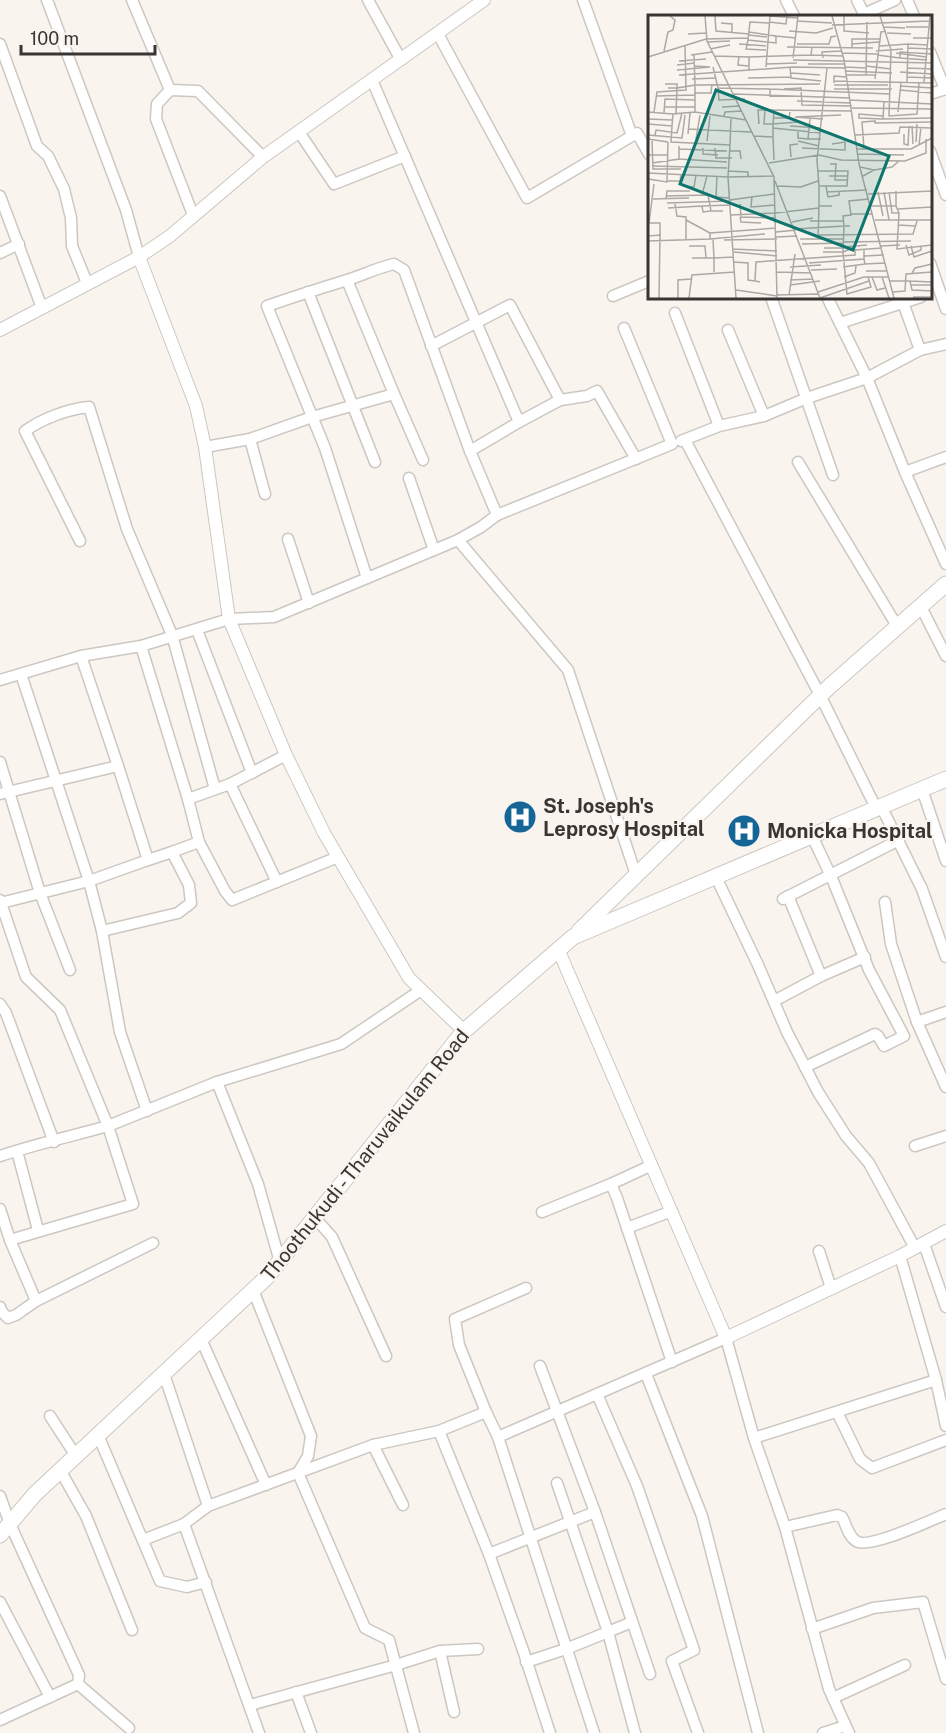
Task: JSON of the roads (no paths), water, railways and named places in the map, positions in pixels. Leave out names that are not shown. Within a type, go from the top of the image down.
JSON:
[{"type":"main road","points":[[573,937],[820,695],[946,584]]},
{"type":"main road","name":"Thoothukudi - Tharuvaikulam Road","points":[[5,1529],[35,1494],[280,1262],[464,1031],[573,937],[946,779]]},
{"type":"street","points":[[47,0],[126,210],[139,257],[196,406],[205,447],[229,619],[286,755],[324,833],[409,978],[464,1031]]},
{"type":"street","points":[[132,0],[170,90]]},
{"type":"street","points":[[368,0],[401,60]]},
{"type":"street","points":[[0,330],[139,257],[170,236],[263,157],[484,0]]},
{"type":"street","points":[[583,0],[632,136]]},
{"type":"street","points":[[786,0],[794,15]]},
{"type":"street","points":[[857,0],[864,15],[895,0]]},
{"type":"street","points":[[907,0],[914,15]]},
{"type":"street","points":[[438,34],[527,198],[638,133],[648,152]]},
{"type":"street","points":[[0,44],[37,146],[48,156],[64,189],[71,218],[72,246],[87,283]]},
{"type":"street","points":[[931,54],[946,89],[931,94]]},
{"type":"street","points":[[372,80],[519,422]]},
{"type":"street","points":[[170,90],[157,104],[156,119],[194,215]]},
{"type":"street","points":[[170,90],[198,92],[263,157]]},
{"type":"street","points":[[299,132],[334,183],[405,156]]},
{"type":"street","points":[[931,154],[946,195]]},
{"type":"street","points":[[0,196],[42,308]]},
{"type":"street","points":[[0,253],[19,244]]},
{"type":"street","points":[[367,578],[325,448],[267,306],[376,268],[394,264],[404,270],[430,346],[497,515]]},
{"type":"street","points":[[931,267],[938,292],[946,309]]},
{"type":"street","points":[[347,280],[423,460]]},
{"type":"street","points":[[613,296],[648,281]]},
{"type":"street","points":[[308,291],[375,462]]},
{"type":"street","points":[[771,298],[833,475]]},
{"type":"street","points":[[828,298],[867,378],[946,564]]},
{"type":"street","points":[[840,323],[902,300],[920,350]]},
{"type":"street","points":[[430,346],[510,305],[560,400]]},
{"type":"street","points":[[675,313],[719,426]]},
{"type":"street","points":[[624,328],[672,444]]},
{"type":"street","points":[[728,330],[764,416]]},
{"type":"street","points":[[0,680],[81,656],[141,646],[229,619],[274,617],[458,540],[497,515],[719,426],[764,416],[807,398],[867,378],[920,350],[946,344]]},
{"type":"street","points":[[470,451],[560,400],[587,396],[597,391],[636,459]]},
{"type":"street","points":[[205,447],[250,439],[312,417],[394,394]]},
{"type":"street","points":[[80,541],[25,431],[35,423],[78,408],[89,407],[127,529],[172,635],[215,789]]},
{"type":"street","points":[[250,439],[265,494]]},
{"type":"street","points":[[685,440],[879,807],[899,840],[922,889],[946,957]]},
{"type":"street","points":[[905,472],[946,457]]},
{"type":"street","points":[[798,462],[897,626]]},
{"type":"street","points":[[409,478],[434,550]]},
{"type":"street","points":[[288,539],[309,603]]},
{"type":"street","points":[[458,540],[568,670],[636,875]]},
{"type":"street","points":[[921,608],[946,656]]},
{"type":"street","points":[[197,630],[252,773]]},
{"type":"street","points":[[141,646],[199,842],[232,900],[338,857]]},
{"type":"street","points":[[81,656],[148,860]]},
{"type":"street","points":[[21,674],[58,781],[88,881],[102,931],[120,1032],[147,1111]]},
{"type":"street","points":[[188,799],[230,784],[286,755]]},
{"type":"street","points":[[0,762],[5,792],[70,970]]},
{"type":"street","points":[[5,792],[118,766]]},
{"type":"street","points":[[230,784],[277,882]]},
{"type":"street","points":[[922,789],[946,861]]},
{"type":"street","points":[[805,1067],[874,1034],[884,1046],[904,1036],[880,993],[812,836]]},
{"type":"street","points":[[821,976],[785,898],[899,840]]},
{"type":"street","points":[[10,1240],[133,1204],[108,1126],[60,1010],[26,977],[0,902],[88,881],[199,842]]},
{"type":"street","points":[[102,931],[178,913],[191,903],[189,885],[172,852]]},
{"type":"street","points":[[716,877],[787,1032],[818,1092],[846,1136],[869,1163],[919,1246],[946,1307]]},
{"type":"street","points":[[885,902],[891,944],[917,1022],[946,1087]]},
{"type":"street","points":[[558,949],[726,1338],[754,1438],[785,1527],[833,1698],[847,1729],[823,1733]]},
{"type":"street","points":[[774,1001],[821,976],[865,957]]},
{"type":"street","points":[[0,1156],[39,1143],[54,1142],[108,1126],[217,1082],[341,1044],[421,990]]},
{"type":"street","points":[[0,1004],[6,1013],[54,1142]]},
{"type":"street","points":[[917,1022],[946,1012]]},
{"type":"street","points":[[217,1082],[258,1184],[280,1262]]},
{"type":"street","points":[[915,1146],[946,1136]]},
{"type":"street","points":[[17,1150],[38,1230]]},
{"type":"street","points":[[542,1212],[652,1165]]},
{"type":"street","points":[[611,1184],[672,1362]]},
{"type":"street","points":[[0,1209],[10,1240],[36,1301]]},
{"type":"street","points":[[627,1228],[672,1211]]},
{"type":"street","points":[[315,1218],[332,1237],[386,1356]]},
{"type":"street","points":[[498,1437],[726,1338],[900,1256],[946,1231]]},
{"type":"street","points":[[1,1311],[8,1318],[16,1316],[36,1301],[153,1242]]},
{"type":"street","points":[[819,1251],[831,1288]]},
{"type":"street","points":[[900,1256],[936,1380],[946,1426]]},
{"type":"street","points":[[526,1288],[455,1319],[459,1345],[498,1437],[594,1733]]},
{"type":"street","points":[[253,1290],[311,1436],[308,1456],[298,1473]]},
{"type":"street","points":[[201,1339],[266,1485]]},
{"type":"street","points":[[540,1366],[596,1512],[650,1674]]},
{"type":"street","points":[[164,1374],[208,1506]]},
{"type":"street","points":[[646,1374],[702,1516],[758,1733]]},
{"type":"street","points":[[754,1438],[936,1380]]},
{"type":"street","points":[[597,1394],[637,1486],[694,1650],[672,1661],[698,1733]]},
{"type":"street","points":[[837,1412],[860,1459],[872,1468],[946,1440]]},
{"type":"street","points":[[143,1540],[184,1524],[208,1506],[373,1445],[439,1431],[486,1413]]},
{"type":"street","points":[[50,1416],[76,1456]]},
{"type":"street","points":[[439,1431],[489,1554],[550,1733]]},
{"type":"street","points":[[98,1435],[160,1581],[187,1587],[206,1582]]},
{"type":"street","points":[[373,1445],[403,1505]]},
{"type":"street","points":[[60,1470],[86,1516],[132,1630]]},
{"type":"street","points":[[298,1473],[365,1628],[388,1640],[414,1733]]},
{"type":"street","points":[[557,1483],[608,1632],[635,1733]]},
{"type":"street","points":[[0,1496],[5,1529],[76,1668],[78,1684],[129,1728]]},
{"type":"street","points":[[489,1554],[596,1512]]},
{"type":"street","points":[[785,1527],[837,1515],[842,1517],[855,1541],[861,1544],[874,1542],[946,1514]]},
{"type":"street","points":[[184,1524],[259,1733]]},
{"type":"street","points":[[0,1602],[50,1697]]},
{"type":"street","points":[[812,1629],[873,1608],[923,1602],[941,1640],[936,1648],[946,1679]]},
{"type":"street","points":[[526,1662],[567,1649],[632,1622]]},
{"type":"street","points":[[250,1705],[440,1651],[478,1649]]},
{"type":"street","points":[[440,1651],[454,1712]]},
{"type":"street","points":[[833,1698],[905,1665]]},
{"type":"street","points":[[0,1720],[78,1684]]},
{"type":"street","points":[[296,1692],[311,1733]]},
{"type":"place","name":"St. Joseph's Leprosy Hospital","points":[[520,817]]},
{"type":"place","name":"Monicka Hospital","points":[[744,831]]}]
